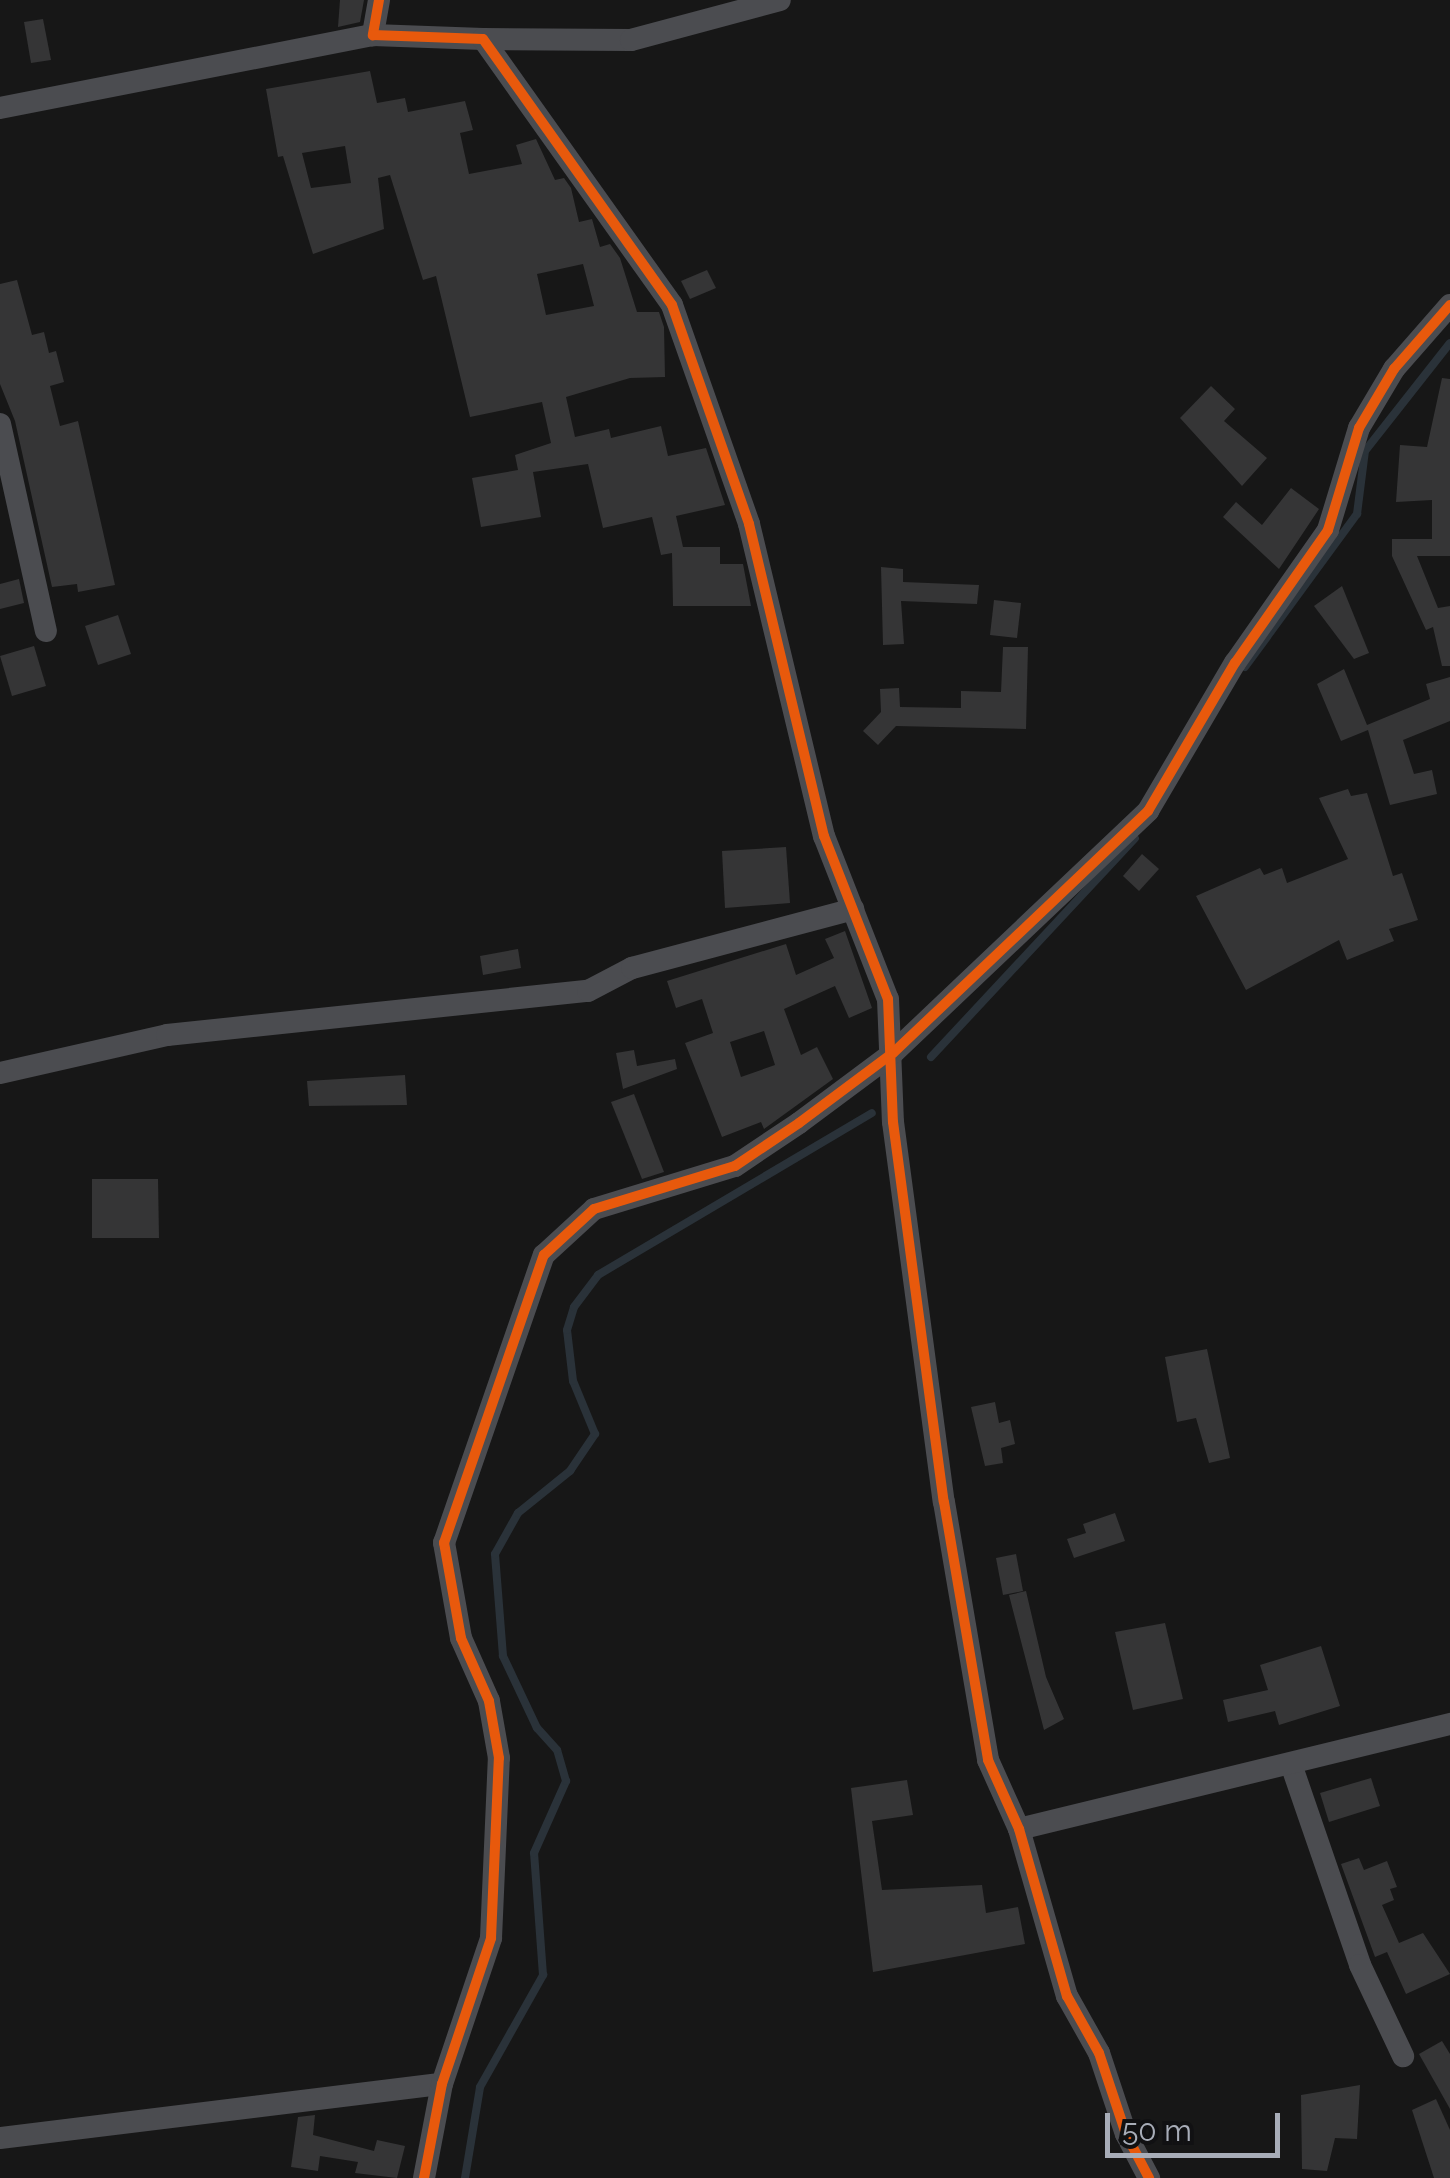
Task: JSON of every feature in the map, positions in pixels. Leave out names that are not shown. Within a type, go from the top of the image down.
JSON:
[{"type":"street","points":[[373,35],[379,0]]},
{"type":"street","points":[[0,108],[373,35],[631,40],[780,0]]},
{"type":"street","points":[[483,39],[672,305],[750,524],[824,836],[888,999],[894,1122],[944,1502],[988,1760],[1019,1829],[1068,1996],[1099,2053],[1149,2178]]},
{"type":"street","points":[[424,2178],[442,2084],[492,1938],[499,1758],[489,1701],[462,1638],[444,1543],[544,1256],[594,1209],[735,1166],[893,1052],[1148,811],[1235,663],[1328,530],[1359,428],[1394,368],[1450,305]]},
{"type":"street","points":[[0,424],[46,631]]},
{"type":"street","points":[[0,1073],[168,1035],[588,991],[632,968],[853,909]]},
{"type":"street","points":[[1019,1829],[1292,1767],[1450,1724]]},
{"type":"street","points":[[1292,1767],[1360,1965],[1403,2056]]},
{"type":"street","points":[[0,2138],[442,2084]]},
{"type":"building","points":[[340,0],[364,0],[360,22],[338,27]]},
{"type":"building","points":[[43,19],[51,60],[31,63],[24,22]]},
{"type":"building","points":[[370,71],[377,103],[405,98],[408,112],[465,101],[473,130],[460,133],[469,174],[522,164],[516,145],[536,139],[555,180],[564,178],[571,188],[579,222],[592,219],[600,247],[610,244],[620,258],[637,312],[659,312],[664,327],[665,377],[630,378],[566,397],[575,437],[609,429],[611,438],[661,426],[668,456],[706,448],[725,505],[676,516],[683,547],[720,547],[720,564],[743,564],[751,606],[673,606],[672,553],[661,555],[652,517],[603,528],[588,464],[533,472],[541,517],[481,527],[472,478],[518,470],[515,455],[551,443],[542,402],[470,417],[436,276],[423,280],[390,175],[378,178],[384,229],[313,254],[283,156],[278,157],[266,89]],"holes":[[[345,146],[351,183],[311,188],[302,153]],[[583,264],[594,306],[546,315],[537,274]]]},
{"type":"building","points":[[707,270],[716,288],[690,299],[681,281]]},
{"type":"building","points":[[17,280],[32,335],[44,332],[49,353],[56,351],[64,382],[50,386],[60,426],[78,421],[115,585],[78,592],[77,584],[52,587],[15,421],[0,384],[0,284]]},
{"type":"building","points":[[1442,378],[1450,379],[1450,556],[1417,556],[1438,608],[1450,606],[1450,666],[1442,666],[1433,627],[1426,630],[1392,556],[1392,539],[1432,539],[1432,500],[1396,502],[1400,445],[1427,447]]},
{"type":"building","points":[[1211,386],[1235,409],[1224,421],[1267,458],[1242,486],[1180,418]]},
{"type":"building","points":[[1291,488],[1319,509],[1279,569],[1223,517],[1236,502],[1262,525]]},
{"type":"building","points":[[881,567],[903,569],[903,582],[979,585],[977,604],[901,601],[904,644],[883,645]]},
{"type":"building","points":[[19,579],[24,603],[0,609],[0,584]]},
{"type":"building","points":[[1342,586],[1369,653],[1354,659],[1314,606]]},
{"type":"building","points":[[994,600],[1021,603],[1017,638],[990,635]]},
{"type":"building","points":[[118,615],[131,654],[98,665],[85,626]]},
{"type":"building","points":[[34,646],[46,686],[12,696],[0,656]]},
{"type":"building","points":[[1003,647],[1028,647],[1026,729],[896,726],[878,745],[863,731],[881,712],[880,689],[899,688],[900,707],[961,708],[961,691],[1001,692]]},
{"type":"building","points":[[1344,669],[1367,725],[1430,699],[1426,684],[1450,677],[1450,721],[1403,740],[1414,774],[1432,770],[1437,794],[1390,805],[1368,730],[1341,741],[1317,684]]},
{"type":"building","points":[[1348,789],[1351,796],[1367,793],[1393,876],[1402,873],[1418,920],[1389,929],[1394,941],[1347,960],[1339,940],[1246,990],[1196,896],[1260,868],[1264,875],[1282,868],[1287,883],[1348,859],[1319,798]]},
{"type":"building","points":[[786,847],[790,903],[725,908],[722,851]]},
{"type":"building","points":[[1142,854],[1159,869],[1139,891],[1123,876]]},
{"type":"building","points":[[845,931],[872,1008],[849,1018],[835,986],[784,1009],[801,1055],[817,1047],[833,1079],[764,1129],[761,1122],[722,1137],[685,1043],[713,1033],[702,999],[676,1008],[667,981],[786,944],[796,975],[834,958],[825,939]],"holes":[[[764,1031],[775,1065],[741,1077],[730,1042]]]},
{"type":"building","points":[[518,949],[521,968],[483,975],[480,956]]},
{"type":"building","points":[[634,1050],[637,1066],[675,1059],[677,1069],[623,1089],[616,1053]]},
{"type":"building","points":[[405,1075],[407,1105],[309,1106],[307,1081]]},
{"type":"building","points":[[634,1094],[664,1172],[642,1179],[611,1102]]},
{"type":"building","points":[[92,1179],[158,1179],[159,1238],[92,1238]]},
{"type":"building","points":[[1207,1349],[1230,1458],[1209,1463],[1196,1418],[1177,1422],[1165,1357]]},
{"type":"building","points":[[995,1402],[999,1423],[1010,1420],[1015,1444],[1001,1448],[1003,1463],[985,1466],[971,1407]]},
{"type":"building","points":[[1115,1513],[1125,1541],[1074,1558],[1067,1539],[1086,1533],[1083,1524]]},
{"type":"building","points":[[1016,1554],[1023,1591],[1003,1595],[996,1558]]},
{"type":"building","points":[[1026,1591],[1046,1677],[1064,1719],[1044,1730],[1009,1595]]},
{"type":"building","points":[[1165,1623],[1183,1699],[1133,1710],[1115,1632]]},
{"type":"building","points":[[1321,1646],[1340,1706],[1279,1725],[1275,1711],[1228,1722],[1223,1700],[1268,1690],[1260,1665]]},
{"type":"building","points":[[1371,1778],[1380,1806],[1329,1822],[1320,1793]]},
{"type":"building","points":[[907,1780],[913,1815],[872,1821],[882,1890],[982,1885],[986,1913],[1018,1907],[1025,1944],[873,1972],[851,1788]]},
{"type":"building","points":[[1359,1858],[1364,1870],[1387,1861],[1397,1887],[1390,1889],[1394,1900],[1382,1905],[1399,1943],[1423,1933],[1450,1974],[1406,1994],[1387,1952],[1375,1957],[1341,1864]]},
{"type":"building","points":[[1442,2041],[1450,2054],[1450,2109],[1419,2054]]},
{"type":"building","points":[[1360,2085],[1357,2139],[1335,2138],[1327,2171],[1302,2169],[1301,2095]]},
{"type":"building","points":[[1436,2099],[1450,2130],[1450,2178],[1434,2178],[1412,2110]]},
{"type":"building","points":[[315,2115],[313,2135],[374,2151],[377,2140],[405,2146],[397,2178],[355,2173],[358,2162],[320,2156],[318,2171],[291,2167],[298,2117]]},
{"type":"waterway","points":[[1245,667],[1357,514],[1365,451],[1450,343]]},
{"type":"waterway","points":[[931,1057],[1135,838]]},
{"type":"waterway","points":[[465,2178],[480,2087],[543,1975],[534,1853],[566,1781],[557,1750],[537,1728],[503,1656],[495,1554],[518,1513],[570,1471],[595,1434],[573,1381],[567,1330],[574,1307],[598,1275],[872,1113]]},
{"type":"cycle path","points":[[379,0],[373,35],[483,39],[672,305],[749,524],[824,836],[888,999],[893,1122],[944,1502],[988,1760],[1019,1829],[1067,1996],[1099,2053],[1126,2134],[1149,2178]]},
{"type":"cycle path","points":[[424,2178],[442,2084],[491,1938],[499,1758],[489,1701],[461,1638],[444,1543],[544,1255],[594,1209],[735,1166],[799,1123],[893,1053],[1148,811],[1235,663],[1328,530],[1359,428],[1394,369],[1450,305]]}]
